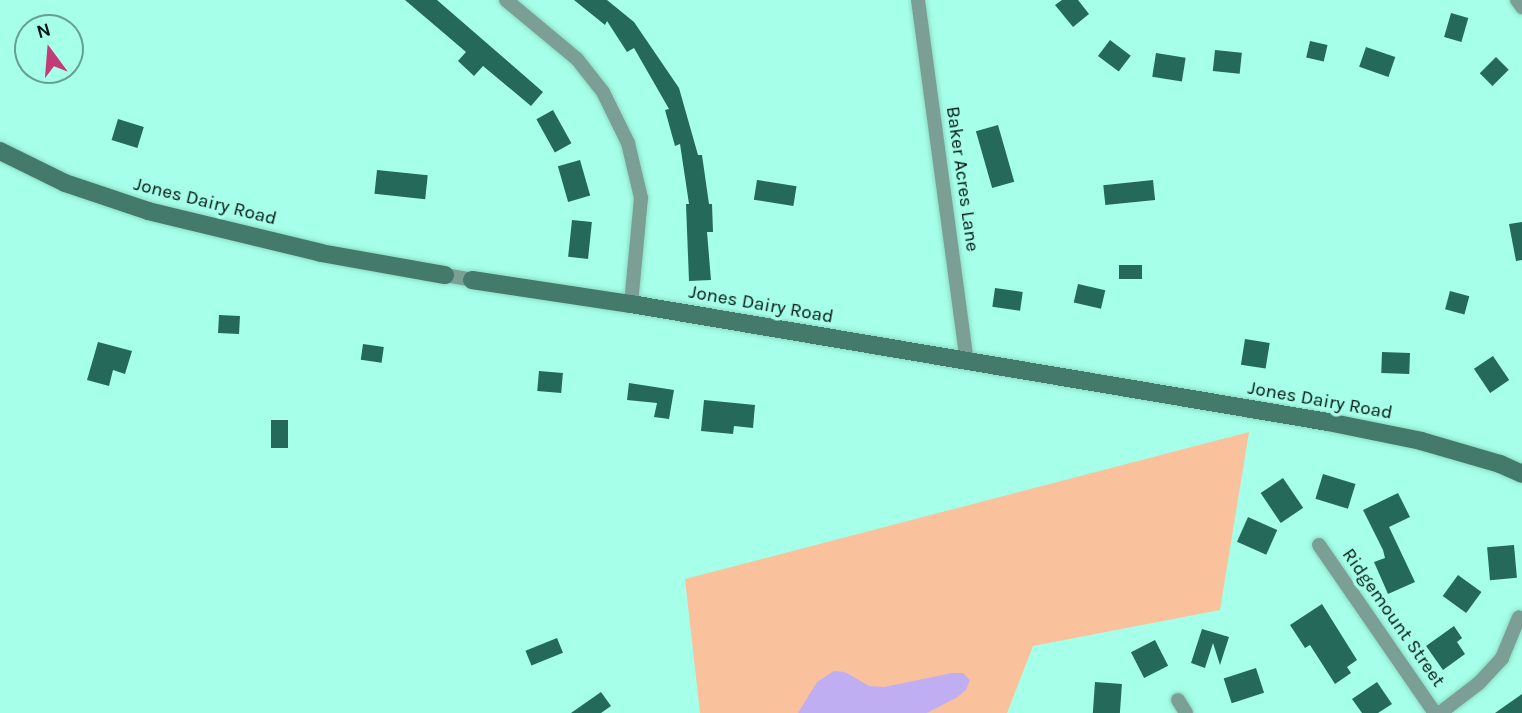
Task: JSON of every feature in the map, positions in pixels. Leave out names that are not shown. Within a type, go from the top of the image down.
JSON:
[{"type":"street","points":[[506,0],[577,59],[603,92],[628,143],[641,198],[631,304]]},
{"type":"street","name":"Baker Acres Lane","points":[[918,0],[967,362]]},
{"type":"street","points":[[1517,0],[1522,7]]},
{"type":"street","name":"Jones Dairy Road","points":[[0,151],[65,183],[148,211],[321,253],[1421,441],[1500,464],[1522,474]]},
{"type":"street","name":"Ridgemount Street","points":[[1319,545],[1438,713]]},
{"type":"street","points":[[1438,713],[1479,683],[1503,658],[1520,617]]},
{"type":"street","points":[[1178,700],[1186,713]]},
{"type":"shaded area","points":[[1249,432],[1220,610],[1033,646],[1007,713],[700,713],[685,579]]},
{"type":"shaded area","points":[[834,671],[845,672],[869,686],[884,687],[952,673],[963,673],[970,680],[966,690],[956,698],[927,713],[798,713],[817,682]]},
{"type":"building","points":[[405,0],[437,0],[543,92],[531,106],[483,66],[474,76],[458,61],[466,52]]},
{"type":"building","points":[[574,0],[607,0],[634,22],[679,88],[698,155],[702,155],[709,204],[712,204],[713,232],[707,232],[711,280],[689,281],[686,204],[689,204],[680,144],[675,146],[665,110],[669,109],[634,48],[627,52],[607,21],[605,25]]},
{"type":"building","points":[[1062,0],[1078,0],[1089,14],[1073,27],[1055,5]]},
{"type":"building","points":[[1451,13],[1468,18],[1461,42],[1444,37]]},
{"type":"building","points":[[1110,40],[1131,56],[1119,72],[1098,56]]},
{"type":"building","points":[[1310,41],[1328,45],[1324,62],[1306,58]]},
{"type":"building","points":[[1366,47],[1395,57],[1388,77],[1359,67]]},
{"type":"building","points":[[1215,50],[1242,53],[1240,74],[1213,71]]},
{"type":"building","points":[[1156,53],[1186,58],[1182,81],[1152,77]]},
{"type":"building","points":[[1496,57],[1509,70],[1492,86],[1480,73]]},
{"type":"building","points":[[553,110],[571,143],[555,152],[536,119]]},
{"type":"building","points":[[118,119],[144,127],[137,148],[112,140]]},
{"type":"building","points":[[998,125],[1014,182],[992,188],[976,131]]},
{"type":"building","points":[[580,160],[590,196],[568,202],[558,166]]},
{"type":"building","points":[[377,170],[428,175],[425,199],[374,194]]},
{"type":"building","points":[[757,180],[797,186],[793,206],[754,200]]},
{"type":"building","points":[[1153,180],[1155,200],[1105,205],[1103,185]]},
{"type":"building","points":[[572,220],[592,222],[588,259],[568,257]]},
{"type":"building","points":[[1522,222],[1522,260],[1516,261],[1509,224]]},
{"type":"building","points":[[1119,265],[1142,265],[1142,279],[1119,279]]},
{"type":"building","points":[[1078,284],[1105,290],[1101,309],[1074,303]]},
{"type":"building","points":[[995,288],[1023,292],[1020,311],[992,307]]},
{"type":"building","points":[[1450,291],[1469,296],[1464,315],[1445,309]]},
{"type":"building","points":[[219,315],[240,316],[239,334],[218,333]]},
{"type":"building","points":[[1245,339],[1270,343],[1266,369],[1241,365]]},
{"type":"building","points":[[98,342],[132,351],[125,374],[113,370],[109,386],[87,380]]},
{"type":"building","points":[[363,344],[384,347],[382,363],[361,360]]},
{"type":"building","points":[[1382,352],[1410,353],[1409,374],[1381,373]]},
{"type":"building","points":[[1493,356],[1509,380],[1490,393],[1474,369]]},
{"type":"building","points":[[539,371],[563,373],[561,393],[537,391]]},
{"type":"building","points":[[629,383],[674,390],[669,419],[654,417],[657,403],[627,400]]},
{"type":"building","points":[[704,400],[755,405],[753,428],[734,426],[733,434],[701,431]]},
{"type":"building","points":[[271,420],[288,420],[288,448],[271,448]]},
{"type":"building","points":[[1323,474],[1356,484],[1348,509],[1315,499]]},
{"type":"building","points":[[1283,478],[1303,508],[1281,523],[1261,493]]},
{"type":"building","points":[[1398,493],[1410,517],[1389,527],[1415,582],[1388,594],[1374,562],[1385,558],[1383,550],[1363,510]]},
{"type":"building","points":[[1248,517],[1277,530],[1266,555],[1237,542]]},
{"type":"building","points":[[1514,545],[1517,578],[1490,580],[1487,547]]},
{"type":"building","points":[[1458,575],[1481,592],[1466,613],[1443,596]]},
{"type":"building","points":[[1322,604],[1357,660],[1347,667],[1351,673],[1335,684],[1310,645],[1305,648],[1290,625]]},
{"type":"building","points":[[1454,626],[1462,638],[1457,642],[1465,654],[1443,670],[1426,646]]},
{"type":"building","points":[[1202,629],[1229,637],[1220,665],[1213,643],[1205,668],[1191,663]]},
{"type":"building","points":[[557,638],[563,653],[531,666],[525,651]]},
{"type":"building","points":[[1155,640],[1168,666],[1144,678],[1131,652]]},
{"type":"building","points":[[1256,668],[1264,693],[1232,703],[1224,679]]},
{"type":"building","points":[[1095,682],[1122,684],[1120,713],[1093,713]]},
{"type":"building","points":[[1377,682],[1392,704],[1378,713],[1362,713],[1352,699]]},
{"type":"building","points":[[601,692],[611,706],[601,713],[571,713]]},
{"type":"building","points":[[1522,694],[1522,713],[1495,713]]}]
